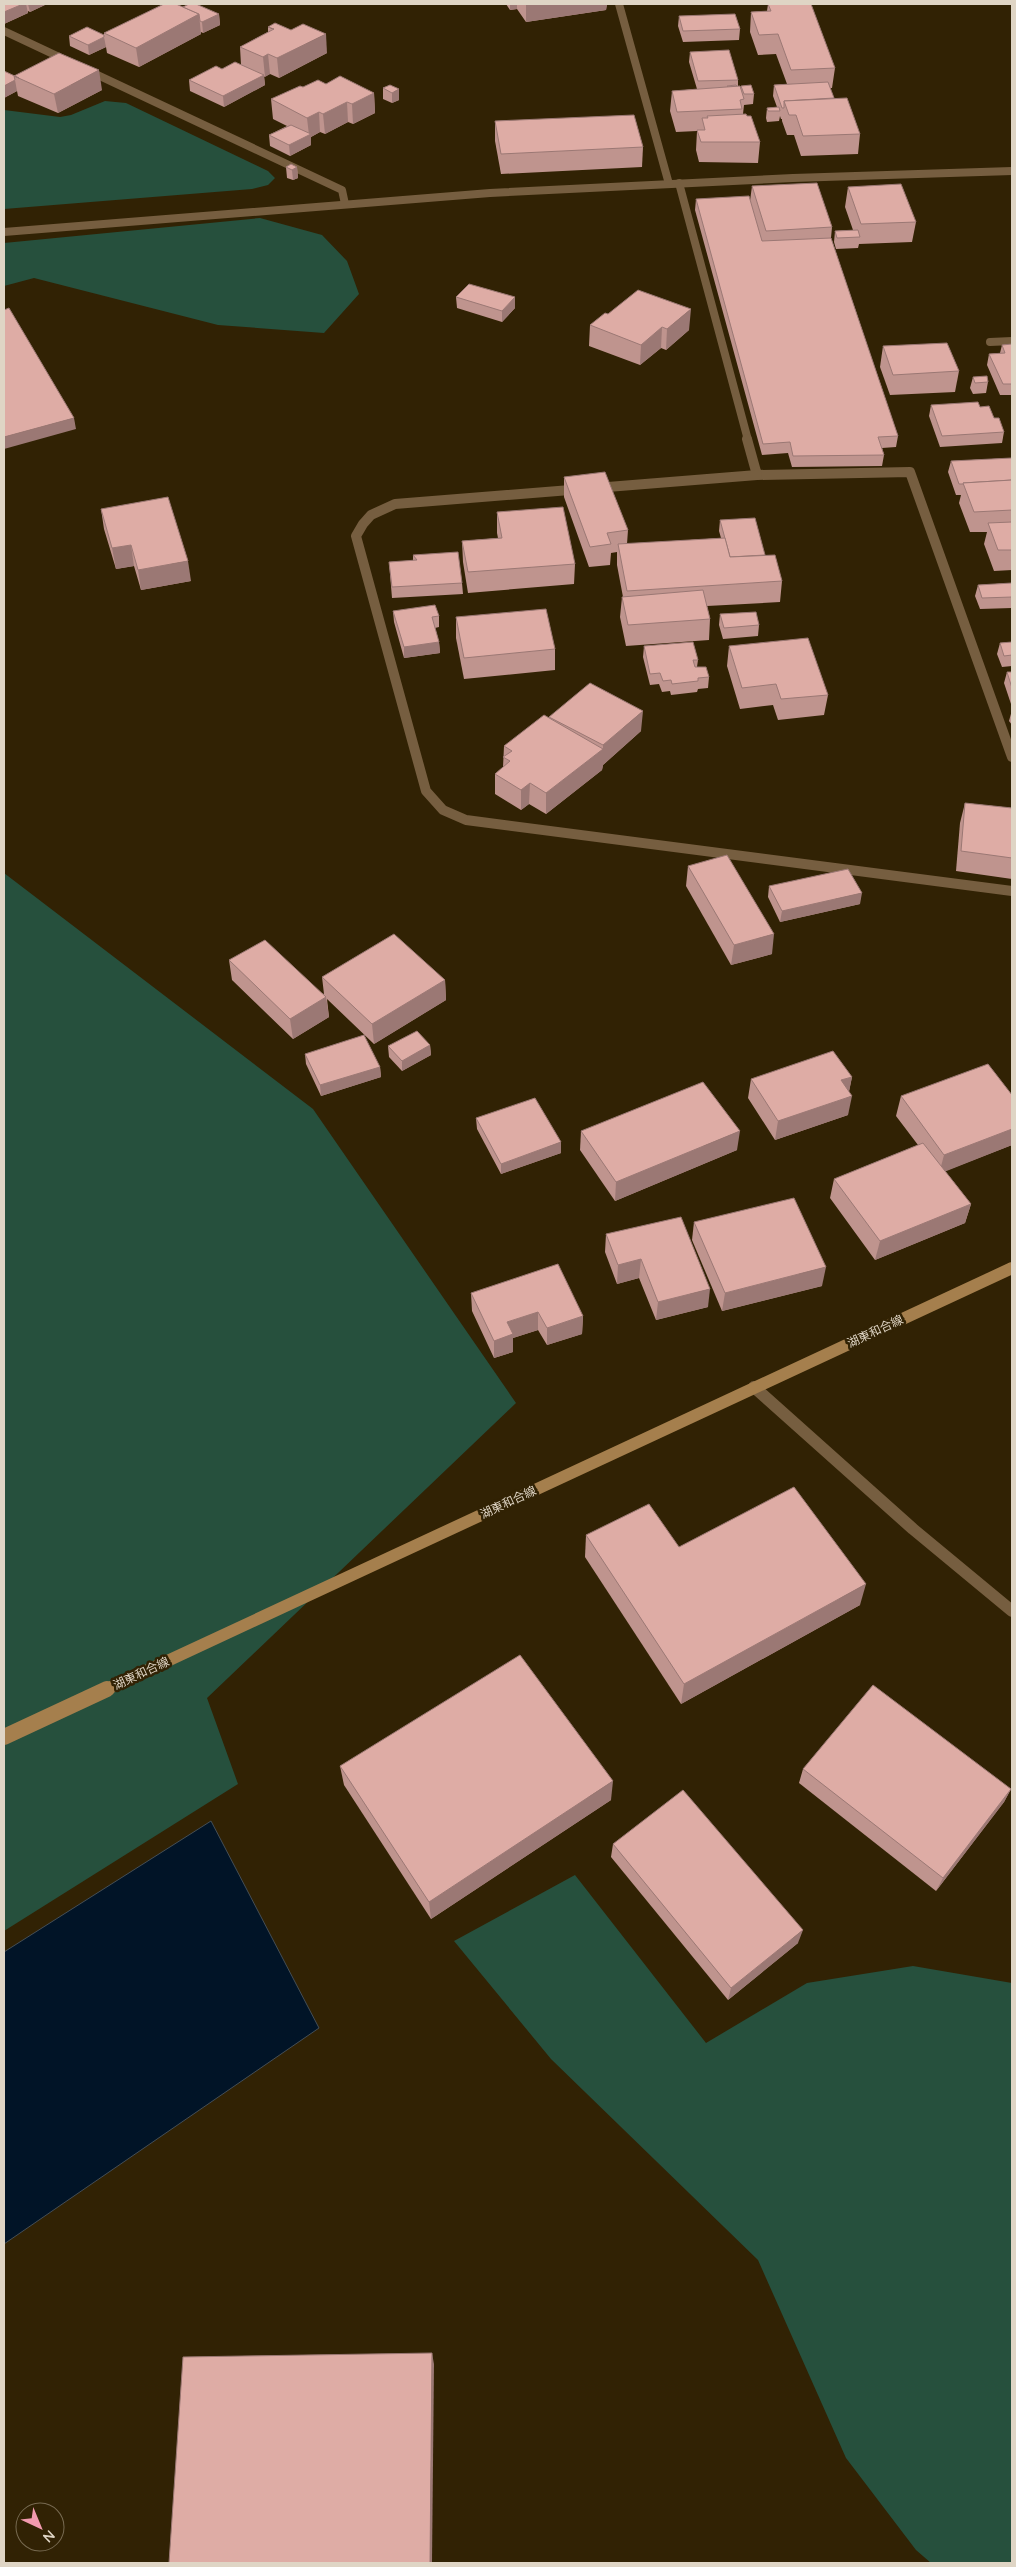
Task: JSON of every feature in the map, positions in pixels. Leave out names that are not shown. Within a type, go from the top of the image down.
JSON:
[{"type":"main road","name":"湖東和合線","points":[[4,1737],[1012,1268]]},
{"type":"street","points":[[619,4],[668,184]]},
{"type":"street","points":[[4,31],[342,190],[345,204]]},
{"type":"street","points":[[4,232],[472,194],[679,183],[1012,171]]},
{"type":"street","points":[[679,183],[757,475]]},
{"type":"street","points":[[990,342],[1012,341]]},
{"type":"street","points":[[1012,757],[910,472],[757,475],[395,504],[375,511],[361,522],[356,536],[426,791],[434,803],[447,814],[466,820],[1012,891]]},
{"type":"street","points":[[754,1387],[914,1529],[1012,1611]]},
{"type":"green space","points":[[105,101],[126,103],[268,171],[275,178],[268,185],[252,189],[4,209],[4,110],[60,117],[71,115]]},
{"type":"green space","points":[[260,218],[322,235],[347,261],[359,294],[324,333],[218,325],[34,278],[4,286],[4,243]]},
{"type":"green space","points":[[4,873],[313,1109],[516,1403],[207,1698],[238,1784],[4,1931]]},
{"type":"green space","points":[[575,1875],[706,2043],[807,1983],[913,1966],[1012,1983],[1012,2563],[931,2563],[916,2550],[846,2458],[758,2260],[551,2059],[454,1941]]},
{"type":"water","points":[[211,1821],[319,2028],[4,2244],[4,1952]]},
{"type":"building","points":[[4,4],[23,4],[4,12]]},
{"type":"building","points":[[164,4],[176,4],[199,14],[136,48],[104,33]]},
{"type":"building","points":[[189,4],[196,4],[219,14],[202,22],[200,21],[199,14],[183,7]]},
{"type":"building","points":[[768,4],[811,4],[835,68],[791,70],[778,34],[759,35],[751,12],[771,11]]},
{"type":"building","points":[[735,14],[740,29],[683,31],[679,16]]},
{"type":"building","points":[[275,23],[291,30],[303,24],[326,34],[277,58],[268,54],[263,57],[240,47],[274,29],[268,27]]},
{"type":"building","points":[[87,27],[104,35],[104,37],[88,45],[69,36]]},
{"type":"building","points":[[729,50],[738,80],[698,81],[690,52]]},
{"type":"building","points":[[59,53],[99,70],[54,94],[14,76]]},
{"type":"building","points":[[235,62],[264,75],[223,96],[189,80],[216,66],[222,69]]},
{"type":"building","points":[[4,71],[19,78],[14,76],[15,80],[4,86]]},
{"type":"building","points":[[340,76],[374,93],[352,104],[347,102],[323,114],[319,112],[307,118],[271,99],[318,80],[326,84]]},
{"type":"building","points":[[828,82],[834,98],[784,101],[784,108],[782,108],[774,85]]},
{"type":"building","points":[[390,85],[399,89],[392,93],[383,88]]},
{"type":"building","points":[[751,85],[754,94],[744,94],[741,86]]},
{"type":"building","points":[[740,86],[744,99],[740,100],[742,109],[677,112],[672,91]]},
{"type":"building","points":[[847,98],[860,134],[803,136],[796,115],[789,115],[784,101]]},
{"type":"building","points":[[779,107],[780,111],[768,111],[767,108]]},
{"type":"building","points":[[746,114],[751,116],[760,142],[701,142],[697,130],[705,130],[702,118],[708,118],[707,116]]},
{"type":"building","points":[[634,115],[643,147],[501,154],[495,121]]},
{"type":"building","points":[[291,125],[311,134],[289,145],[269,135]]},
{"type":"building","points":[[291,164],[297,167],[292,170],[286,167]]},
{"type":"building","points":[[817,183],[832,227],[766,231],[752,186]]},
{"type":"building","points":[[901,184],[916,222],[861,224],[848,187]]},
{"type":"building","points":[[749,196],[762,241],[831,238],[898,436],[878,437],[884,455],[793,456],[790,442],[763,444],[696,199]]},
{"type":"building","points":[[858,230],[860,237],[837,238],[835,231]]},
{"type":"building","points":[[469,284],[515,297],[502,311],[456,297]]},
{"type":"building","points":[[638,290],[691,309],[667,329],[662,327],[641,345],[590,325],[605,313],[608,314]]},
{"type":"building","points":[[9,308],[74,418],[4,437],[4,310]]},
{"type":"building","points":[[947,343],[959,371],[893,375],[883,346]]},
{"type":"building","points":[[1012,344],[1012,384],[1003,384],[989,354],[1005,353],[1002,345]]},
{"type":"building","points":[[987,376],[988,382],[975,383],[973,377]]},
{"type":"building","points":[[978,402],[980,407],[989,406],[994,418],[999,418],[1004,432],[942,436],[931,405]]},
{"type":"building","points":[[1012,458],[1012,480],[964,484],[959,484],[951,461]]},
{"type":"building","points":[[605,472],[628,530],[607,533],[611,544],[590,547],[564,477]]},
{"type":"building","points":[[1012,480],[1012,510],[974,512],[963,483]]},
{"type":"building","points":[[168,497],[188,561],[138,570],[131,545],[112,548],[101,509]]},
{"type":"building","points":[[563,507],[575,564],[468,572],[462,541],[502,538],[497,512]]},
{"type":"building","points":[[755,518],[765,555],[730,557],[720,520]]},
{"type":"building","points":[[1012,522],[1012,550],[998,550],[988,523]]},
{"type":"building","points":[[725,538],[730,557],[775,555],[782,581],[627,591],[618,544]]},
{"type":"building","points":[[458,552],[462,583],[392,587],[389,562],[417,560],[413,555]]},
{"type":"building","points":[[1012,583],[1012,597],[982,598],[978,585]]},
{"type":"building","points":[[703,590],[710,619],[628,625],[622,597]]},
{"type":"building","points":[[435,605],[439,616],[432,617],[439,642],[404,647],[393,611]]},
{"type":"building","points":[[546,609],[555,649],[464,658],[456,617]]},
{"type":"building","points":[[756,612],[759,625],[724,628],[720,614]]},
{"type":"building","points":[[808,638],[828,695],[781,699],[776,684],[742,688],[729,646]]},
{"type":"building","points":[[693,642],[698,660],[693,660],[695,667],[706,667],[709,677],[698,678],[698,681],[672,684],[671,680],[663,681],[660,673],[650,674],[644,646]]},
{"type":"building","points":[[1012,642],[1012,655],[1004,656],[1000,643]]},
{"type":"building","points":[[1007,672],[1012,672],[1012,688]]},
{"type":"building","points":[[590,683],[643,711],[603,745],[549,717]]},
{"type":"building","points":[[544,715],[603,749],[546,793],[530,783],[521,790],[495,774],[510,761],[503,757],[512,751],[504,746]]},
{"type":"building","points":[[965,803],[1012,808],[1012,858],[961,851]]},
{"type":"building","points":[[727,855],[774,934],[734,945],[688,866]]},
{"type":"building","points":[[848,869],[862,893],[782,911],[769,886]]},
{"type":"building","points":[[394,934],[445,980],[372,1024],[322,977]]},
{"type":"building","points":[[265,940],[326,997],[290,1019],[229,960]]},
{"type":"building","points":[[417,1031],[430,1045],[402,1061],[388,1046]]},
{"type":"building","points":[[364,1035],[380,1067],[320,1085],[305,1054]]},
{"type":"building","points":[[833,1051],[852,1077],[841,1080],[852,1096],[778,1121],[751,1079]]},
{"type":"building","points":[[988,1064],[1012,1095],[1012,1129],[944,1155],[901,1096]]},
{"type":"building","points":[[703,1082],[740,1131],[616,1182],[581,1131]]},
{"type":"building","points":[[535,1098],[561,1142],[501,1164],[476,1118]]},
{"type":"building","points":[[923,1143],[971,1204],[880,1241],[834,1179]]},
{"type":"building","points":[[794,1198],[826,1267],[725,1293],[694,1222]]},
{"type":"building","points":[[681,1217],[710,1289],[658,1302],[641,1259],[618,1265],[606,1234]]},
{"type":"building","points":[[558,1264],[583,1316],[547,1328],[538,1312],[507,1322],[513,1334],[494,1341],[471,1293]]},
{"type":"building","points":[[794,1487],[866,1584],[684,1684],[586,1535],[649,1504],[679,1547]]},
{"type":"building","points":[[520,1655],[613,1781],[429,1902],[340,1766]]},
{"type":"building","points":[[873,1685],[1011,1789],[943,1878],[803,1769]]},
{"type":"building","points":[[683,1790],[803,1930],[731,1988],[613,1844]]},
{"type":"building","points":[[432,2353],[430,2563],[169,2563],[183,2357]]}]
